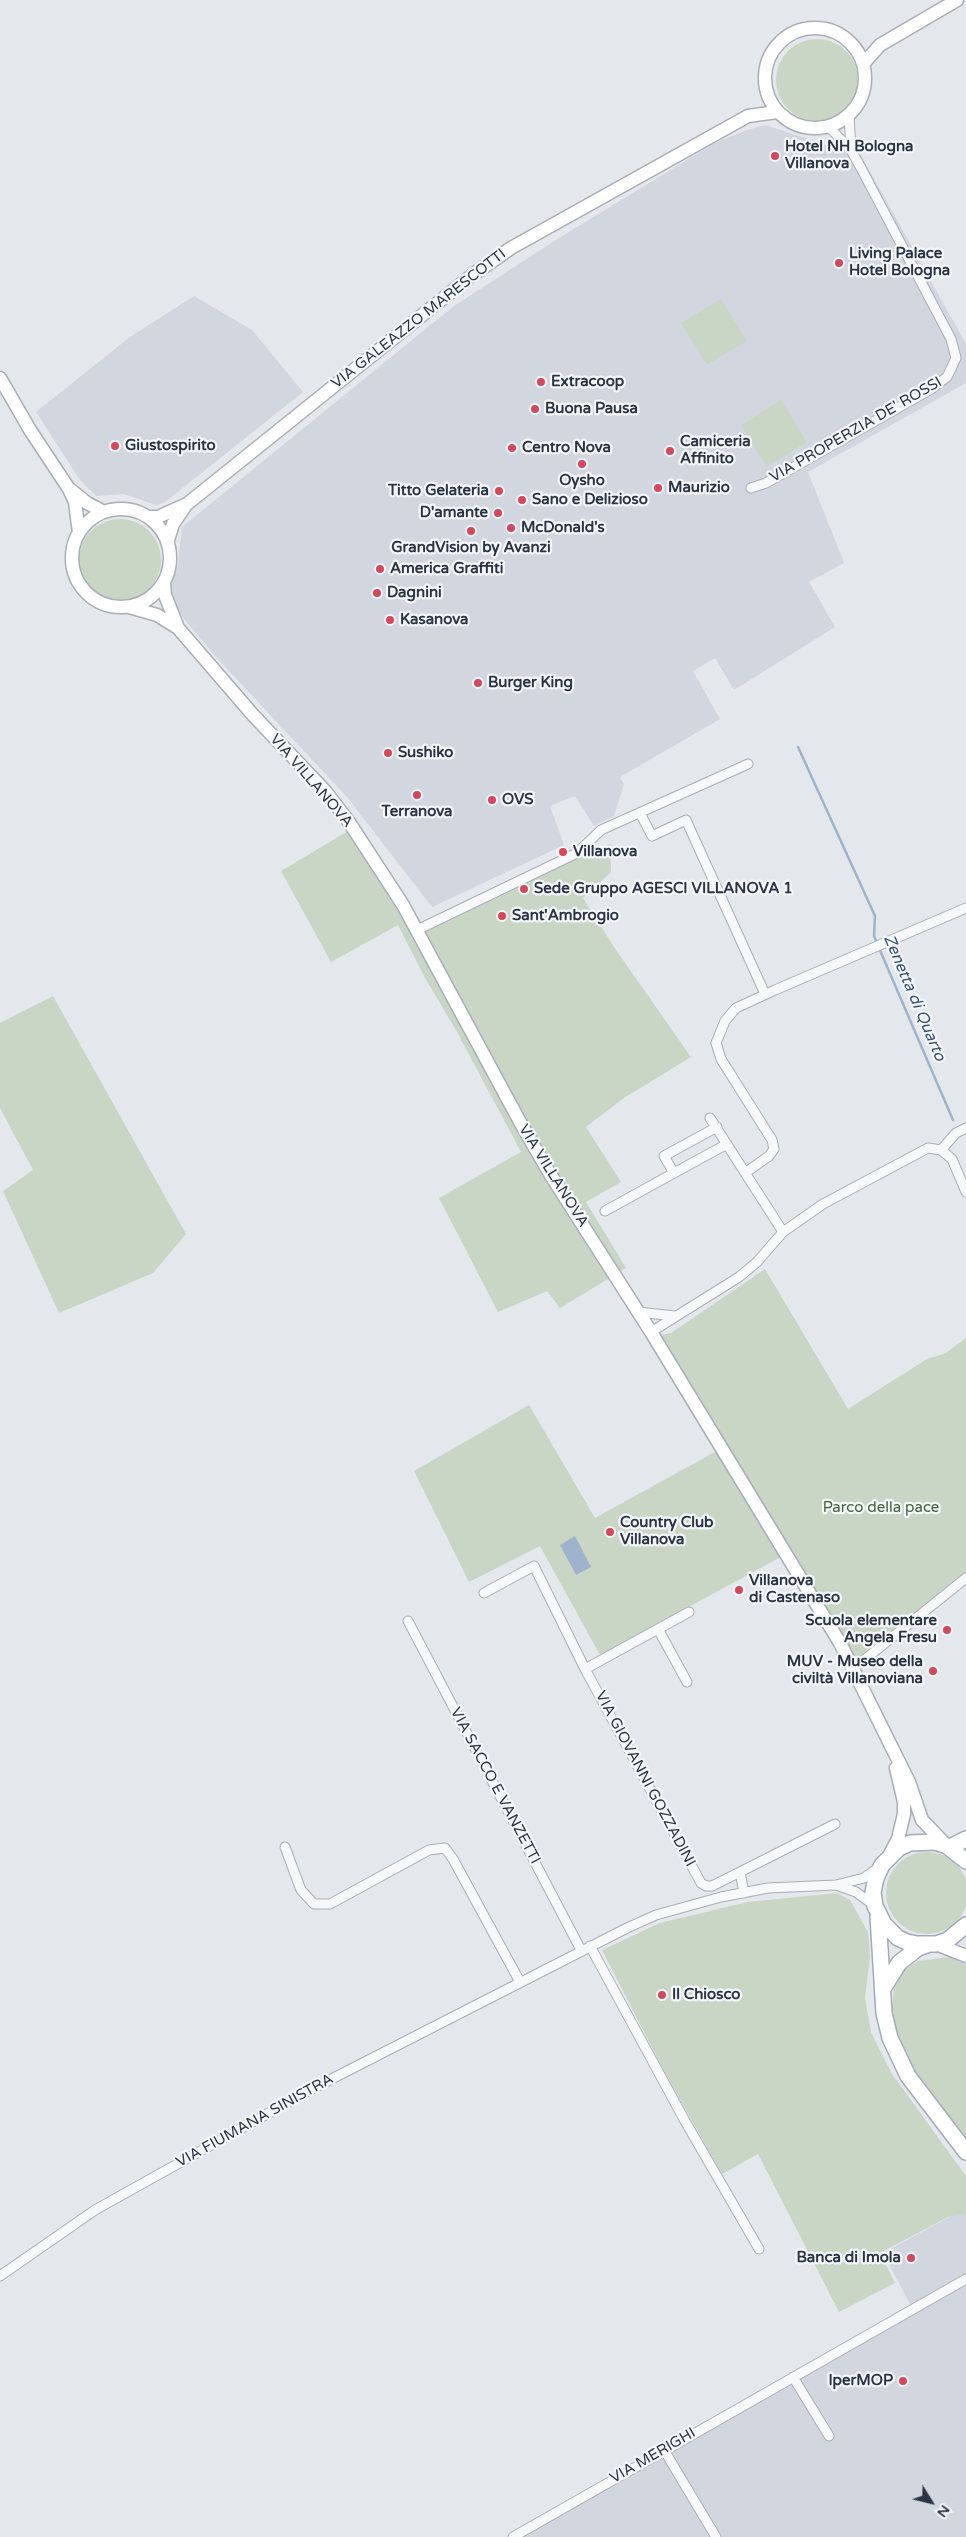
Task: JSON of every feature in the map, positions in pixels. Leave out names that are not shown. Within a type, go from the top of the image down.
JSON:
[{"type":"main road","points":[[864,63],[880,45],[957,0]]},
{"type":"main road","points":[[849,40],[859,51],[864,63],[865,86],[860,102],[849,115],[829,127],[815,129],[801,127],[788,121],[777,112],[767,95],[764,79],[766,62],[774,47],[787,36],[802,29],[819,27],[835,31],[849,40],[864,45],[880,45]]},
{"type":"main road","name":"VIA GALEAZZO MARESCOTTI","points":[[148,516],[165,514],[187,504],[471,276],[511,248],[748,116],[767,95]]},
{"type":"main road","name":"VIA GALEAZZO MARESCOTTI","points":[[748,116],[777,112]]},
{"type":"main road","points":[[0,378],[30,430],[70,489],[75,502],[79,533]]},
{"type":"main road","points":[[70,489],[87,503],[104,512]]},
{"type":"main road","name":"VIA GALEAZZO MARESCOTTI","points":[[168,540],[173,524],[187,504]]},
{"type":"main road","points":[[128,509],[148,516],[161,528],[168,540],[171,555],[170,570],[164,584],[155,595],[143,603],[115,608],[102,604],[80,586],[74,574],[72,560],[74,546],[79,533],[94,517],[104,512],[128,509]]},
{"type":"main road","name":"VIA VILLANOVA","points":[[164,584],[165,595],[178,628]]},
{"type":"main road","name":"VIA VILLANOVA","points":[[129,607],[157,615],[178,628],[253,715],[326,792],[349,822],[404,905],[520,1122],[651,1332],[854,1668],[892,1751],[909,1782],[922,1820],[948,1846]]},
{"type":"main road","name":"VIA VILLANOVA","points":[[886,1860],[898,1838],[904,1814],[904,1802],[892,1751]]},
{"type":"main road","points":[[948,1846],[966,1839]]},
{"type":"main road","points":[[966,1861],[948,1846],[935,1842],[916,1842],[899,1848],[886,1860],[876,1878],[873,1892],[877,1911],[885,2020],[894,2050],[908,2076],[966,2152]]},
{"type":"main road","points":[[877,1911],[884,1924],[898,1938],[907,1942],[932,1944],[966,1956]]},
{"type":"main road","points":[[884,1987],[899,1963],[918,1948],[953,1936],[966,1925]]},
{"type":"street","name":"VIA PROPERZIA DE' ROSSI","points":[[849,115],[851,150]]},
{"type":"street","name":"VIA PROPERZIA DE' ROSSI","points":[[751,488],[799,464],[931,389],[948,377],[956,358],[951,339],[851,150],[829,127]]},
{"type":"street","points":[[417,930],[578,853],[601,830],[748,764]]},
{"type":"street","points":[[640,813],[652,836],[686,820],[765,994]]},
{"type":"street","points":[[745,1173],[769,1156],[774,1149],[772,1140],[721,1059],[716,1043],[724,1021],[736,1008],[765,994],[966,908]]},
{"type":"street","points":[[710,1118],[783,1232]]},
{"type":"street","points":[[674,1173],[664,1156],[716,1127]]},
{"type":"street","points":[[941,1150],[956,1134],[966,1128]]},
{"type":"street","points":[[605,1211],[727,1144]]},
{"type":"street","points":[[651,1332],[739,1277],[757,1262],[783,1232],[823,1204],[928,1148],[941,1150],[952,1159],[966,1192]]},
{"type":"street","points":[[638,1312],[675,1316]]},
{"type":"street","name":"VIA GIOVANNI GOZZADINI","points":[[484,1593],[534,1566],[585,1669],[701,1883],[706,1886],[740,1872]]},
{"type":"street","points":[[854,1668],[966,1578]]},
{"type":"street","points":[[585,1669],[689,1612]]},
{"type":"street","name":"VIA SACCO E VANZETTI","points":[[408,1621],[581,1950]]},
{"type":"street","points":[[658,1629],[687,1682]]},
{"type":"street","points":[[744,1893],[740,1872],[835,1824]]},
{"type":"street","points":[[285,1847],[301,1890],[314,1904],[330,1904],[429,1850],[444,1848],[453,1859],[520,1982]]},
{"type":"street","name":"VIA FIUMANA SINISTRA","points":[[0,2276],[95,2210],[310,2090],[581,1950],[656,1915],[744,1893],[791,1886],[836,1885],[864,1878],[886,1860]]},
{"type":"street","name":"VIA FIUMANA SINISTRA","points":[[836,1885],[856,1892],[877,1911]]},
{"type":"street","points":[[590,1946],[681,2113],[759,2250]]},
{"type":"street","name":"VIA MERIGHI","points":[[513,2537],[966,2279]]},
{"type":"street","name":"VIA MERIGHI","points":[[950,2288],[966,2287]]},
{"type":"street","points":[[793,2377],[829,2436]]},
{"type":"street","points":[[664,2450],[716,2537]]},
{"type":"shaded area","points":[[765,125],[827,145],[841,145],[852,139],[966,344],[966,383],[808,472],[844,563],[809,582],[835,627],[734,690],[715,658],[693,671],[720,719],[620,777],[624,784],[614,816],[594,826],[575,796],[550,806],[564,845],[432,907],[347,797],[215,656],[175,608],[168,589],[178,566],[182,527],[454,306],[559,238],[713,144],[744,131]]},
{"type":"shaded area","points":[[194,296],[252,330],[303,392],[165,502],[157,505],[124,494],[96,496],[80,480],[36,412],[130,337]]},
{"type":"shaded area","points":[[966,2208],[966,2537],[516,2537],[911,2306],[883,2253]]},
{"type":"green space","points":[[809,39],[825,39],[840,46],[851,57],[858,72],[855,96],[846,109],[825,121],[809,121],[794,114],[783,103],[776,88],[776,72],[783,57],[794,46]]},
{"type":"green space","points":[[721,299],[747,341],[707,365],[681,323]]},
{"type":"green space","points":[[781,400],[807,442],[767,467],[741,425]]},
{"type":"green space","points":[[120,519],[136,522],[149,531],[158,544],[161,560],[158,576],[149,589],[136,598],[120,601],[104,598],[91,589],[82,576],[79,560],[82,544],[91,531],[104,522]]},
{"type":"green space","points":[[353,828],[419,927],[610,844],[611,872],[583,898],[614,947],[691,1057],[624,1098],[586,1127],[621,1182],[586,1202],[626,1268],[560,1308],[547,1291],[498,1312],[439,1198],[521,1152],[398,925],[331,962],[281,871]]},
{"type":"green space","points":[[53,996],[186,1234],[153,1273],[59,1313],[3,1191],[33,1170],[0,1108],[0,1023]]},
{"type":"green space","name":"Parco della pace","points":[[765,1269],[848,1409],[927,1359],[946,1353],[966,1338],[966,1581],[854,1666],[790,1552],[600,1655],[540,1546],[469,1582],[414,1471],[529,1405],[595,1518],[722,1448],[656,1336],[671,1333]]},
{"type":"green space","points":[[927,1852],[943,1855],[956,1864],[965,1877],[968,1893],[965,1909],[956,1922],[943,1931],[927,1934],[911,1931],[898,1922],[889,1909],[886,1893],[889,1877],[898,1864],[911,1855]]},
{"type":"green space","points":[[837,1893],[850,1900],[868,1932],[870,1956],[865,1998],[871,2032],[892,2074],[966,2176],[966,2214],[948,2217],[880,2253],[895,2283],[839,2312],[758,2154],[722,2174],[664,2071],[602,1950],[660,1923],[748,1902]]},
{"type":"green space","points":[[949,1957],[966,1965],[966,2138],[913,2069],[899,2039],[892,2010],[894,1988],[903,1971],[918,1961]]},
{"type":"water","points":[[575,1536],[591,1567],[576,1575],[560,1545]]},
{"type":"waterway","name":"Zenetta di Quarto","points":[[798,747],[875,916],[874,936],[877,943]]},
{"type":"waterway","name":"Zenetta di Quarto","points":[[879,948],[953,1120]]},
{"type":"place","name":"Hotel NH Bologna Villanova","points":[[775,156]]},
{"type":"place","name":"Living Palace Hotel Bologna","points":[[839,263]]},
{"type":"place","name":"Extracoop","points":[[541,382]]},
{"type":"place","name":"Buona Pausa","points":[[535,409]]},
{"type":"place","name":"Giustospirito","points":[[115,446]]},
{"type":"place","name":"Centro Nova","points":[[512,448]]},
{"type":"place","name":"Camiceria Affinito","points":[[670,451]]},
{"type":"place","name":"Oysho","points":[[582,464]]},
{"type":"place","name":"Maurizio","points":[[658,488]]},
{"type":"place","name":"Titto Gelateria","points":[[499,491]]},
{"type":"place","name":"Sano e Delizioso","points":[[522,500]]},
{"type":"place","name":"D'amante","points":[[498,513]]},
{"type":"place","name":"McDonald's","points":[[511,528]]},
{"type":"place","name":"GrandVision by Avanzi","points":[[471,531]]},
{"type":"place","name":"America Graffiti","points":[[380,569]]},
{"type":"place","name":"Dagnini","points":[[377,593]]},
{"type":"place","name":"Kasanova","points":[[390,620]]},
{"type":"place","name":"Burger King","points":[[478,683]]},
{"type":"place","name":"Sushiko","points":[[388,753]]},
{"type":"place","name":"Terranova","points":[[417,795]]},
{"type":"place","name":"OVS","points":[[492,800]]},
{"type":"place","name":"Villanova","points":[[563,852]]},
{"type":"place","name":"Sede Gruppo AGESCI VILLANOVA 1","points":[[524,889]]},
{"type":"place","name":"Sant'Ambrogio","points":[[502,916]]},
{"type":"place","name":"Country Club Villanova","points":[[610,1532]]},
{"type":"place","name":"Villanova di Castenaso","points":[[739,1590]]},
{"type":"place","name":"Scuola elementare Angela Fresu","points":[[947,1630]]},
{"type":"place","name":"MUV - Museo della civiltà Villanoviana","points":[[933,1671]]},
{"type":"place","name":"Il Chiosco","points":[[662,1995]]},
{"type":"place","name":"Banca di Imola","points":[[911,2258]]},
{"type":"place","name":"IperMOP","points":[[903,2381]]}]
